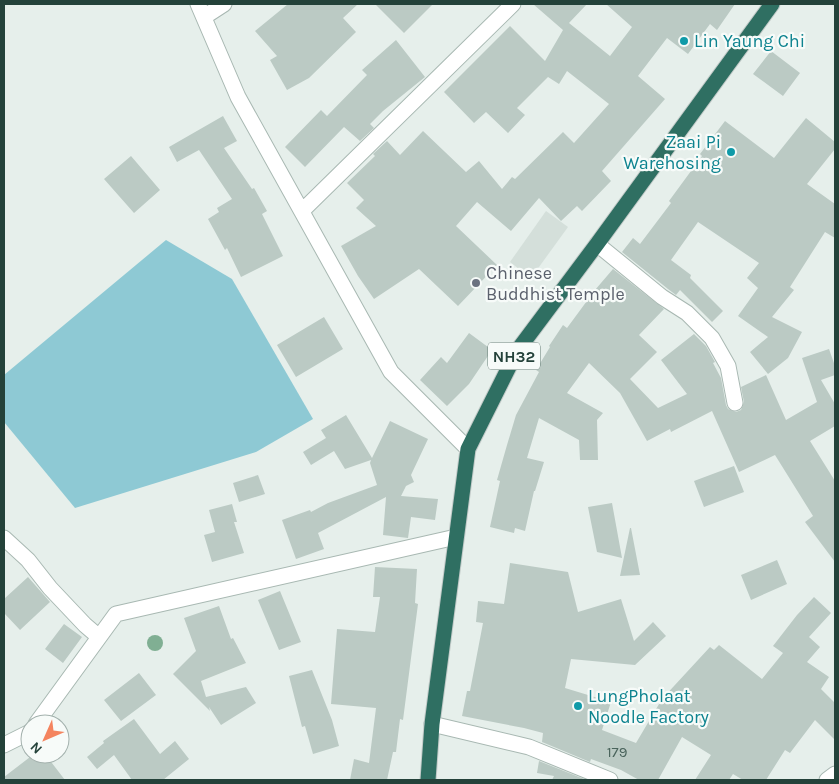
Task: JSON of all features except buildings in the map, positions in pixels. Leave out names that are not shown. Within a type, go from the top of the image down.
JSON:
[{"type":"highway","name":"NH32","points":[[428,780],[432,724],[468,449],[517,351],[772,4]]},
{"type":"street","points":[[224,4],[201,10],[238,97],[391,372],[468,449]]},
{"type":"street","points":[[302,211],[514,4]]},
{"type":"street","points":[[597,244],[662,297],[687,313],[712,338],[728,366],[735,403]]},
{"type":"street","points":[[43,714],[116,614],[456,537]]},
{"type":"street","points":[[4,538],[28,560],[50,588],[84,625],[99,637]]},
{"type":"street","points":[[432,724],[529,747],[610,780]]},
{"type":"street","points":[[4,745],[20,737]]},
{"type":"street","points":[[828,780],[835,774]]},
{"type":"shaded area","points":[[546,211],[568,227],[531,278],[510,262]]},
{"type":"water","points":[[166,240],[232,279],[313,419],[256,452],[75,508],[4,422],[4,375]]},
{"type":"place","name":"Lin Yaung Chi","points":[[684,41]]},
{"type":"place","name":"Zaai Pi Warehosing","points":[[731,152]]},
{"type":"place","name":"Chinese Buddhist Temple","points":[[476,283]]},
{"type":"place","name":"LungPholaat Noodle Factory","points":[[578,706]]}]
